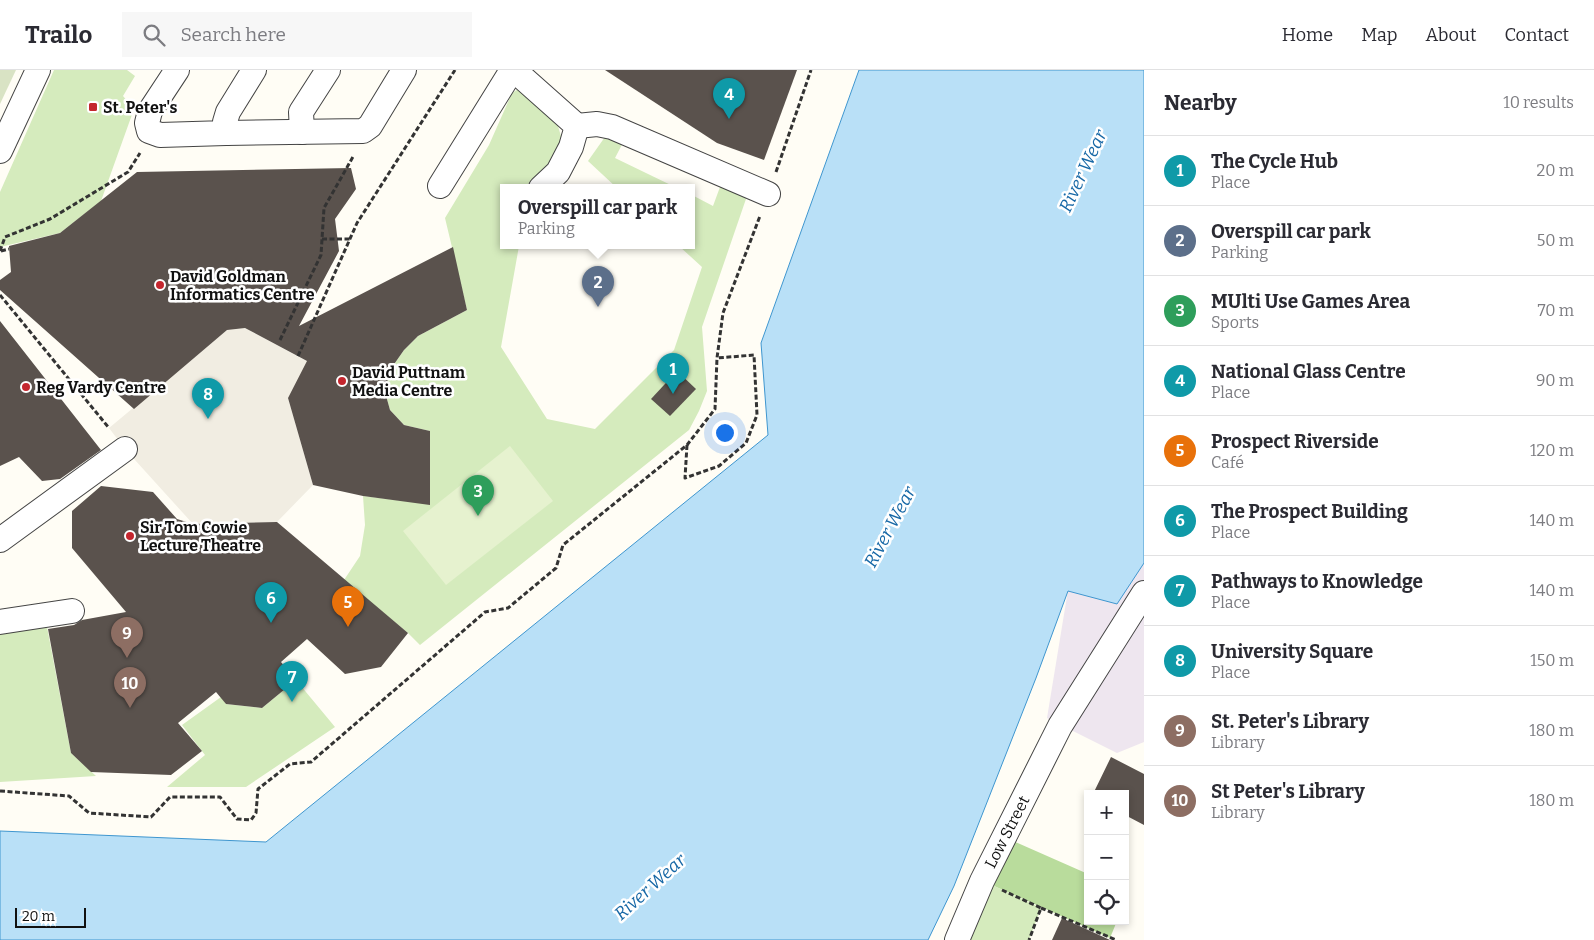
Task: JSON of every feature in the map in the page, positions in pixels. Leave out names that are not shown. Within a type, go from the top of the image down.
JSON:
[{"type":"street","points":[[0,151],[38,70]]},
{"type":"street","points":[[177,70],[150,111],[147,123],[149,131],[160,135],[363,131],[370,126],[404,70]]},
{"type":"street","points":[[226,133],[225,122],[228,112],[254,70]]},
{"type":"street","points":[[302,132],[302,112],[328,70]]},
{"type":"street","points":[[440,186],[513,70],[577,126],[597,124],[612,127],[768,194]]},
{"type":"street","points":[[545,184],[558,172],[571,147],[577,126]]},
{"type":"street","points":[[0,540],[124,449]]},
{"type":"street","name":"Low Street","points":[[957,940],[982,881],[1060,726],[1144,593]]},
{"type":"street","points":[[0,622],[72,611]]},
{"type":"path","points":[[298,356],[357,222],[455,70]]},
{"type":"path","points":[[0,791],[69,796],[89,813],[151,817],[170,797],[220,797],[237,819],[251,820],[256,813],[258,789],[290,764],[311,762],[484,612],[508,608],[556,568],[563,545],[687,445],[715,410],[717,358],[724,313],[811,70]]},
{"type":"path","points":[[0,251],[5,237],[50,219],[128,172],[154,133]]},
{"type":"path","points":[[280,340],[321,255],[324,208],[356,151]]},
{"type":"path","points":[[322,239],[350,239]]},
{"type":"path","points":[[0,251],[9,249]]},
{"type":"path","points":[[0,295],[109,428]]},
{"type":"path","points":[[687,445],[686,478],[719,466],[746,444],[757,415],[754,356],[717,358]]},
{"type":"path","points":[[982,881],[1116,940]]},
{"type":"path","points":[[1029,940],[1041,908]]},
{"type":"shaded area","points":[[245,328],[310,363],[288,398],[313,485],[277,522],[193,524],[125,449],[109,428],[227,330]]},
{"type":"shaded area","points":[[1144,555],[1144,742],[1117,753],[1047,718],[1068,590]]},
{"type":"green space","points":[[0,70],[16,70],[0,104]]},
{"type":"green space","points":[[54,70],[127,70],[135,76],[123,96],[134,109],[101,201],[60,233],[0,247],[0,192]]},
{"type":"green space","points":[[523,86],[555,116],[563,143],[548,164],[528,184],[500,184],[500,249],[518,249],[501,347],[547,419],[595,429],[674,350],[702,267],[682,249],[695,249],[695,197],[713,206],[720,187],[730,185],[747,196],[702,327],[707,391],[689,430],[420,645],[344,580],[360,556],[365,525],[363,496],[430,504],[430,431],[404,425],[390,410],[385,392],[390,370],[404,350],[418,336],[467,310],[445,218],[489,145],[512,93]]},
{"type":"green space","points":[[612,127],[628,133],[615,158],[669,184],[613,184],[588,161]]},
{"type":"green space","points":[[510,446],[553,501],[446,585],[403,531]]},
{"type":"green space","points":[[0,625],[47,627],[71,753],[96,776],[0,782]]},
{"type":"green space","points":[[296,680],[335,727],[246,787],[167,787],[205,755],[182,725],[221,697],[226,704],[262,708]]},
{"type":"green space","points":[[1013,841],[1084,872],[1084,925],[1115,925],[1110,938],[992,885]]},
{"type":"green space","points":[[992,885],[1041,908],[1029,940],[969,940]]},
{"type":"water","name":"River Wear","points":[[859,70],[1144,70],[1144,563],[1117,604],[1068,591],[1036,678],[954,886],[928,940],[0,940],[0,831],[266,842],[768,435],[761,343]]},
{"type":"building","points":[[605,70],[797,70],[764,160],[717,143]]},
{"type":"building","name":"David Goldman Informatics Centre","points":[[351,168],[356,189],[335,219],[339,251],[299,326],[453,247],[467,310],[418,336],[404,350],[390,370],[385,392],[390,410],[404,425],[430,431],[430,505],[363,496],[313,485],[288,398],[307,361],[245,328],[227,330],[134,409],[0,290],[0,280],[11,272],[9,246],[60,233],[137,172]]},
{"type":"building","name":"Reg Vardy Centre","points":[[0,321],[101,450],[60,479],[42,481],[19,457],[0,466]]},
{"type":"building","points":[[677,371],[696,389],[670,416],[651,399]]},
{"type":"building","points":[[101,486],[153,492],[177,519],[193,524],[277,522],[408,633],[381,667],[345,674],[307,639],[281,662],[296,680],[262,708],[226,704],[216,692],[178,723],[202,751],[171,775],[91,772],[71,753],[48,629],[74,625],[82,620],[126,612],[72,548],[72,511]]},
{"type":"building","points":[[1111,757],[1144,774],[1144,825],[1129,817],[1129,790],[1095,790]]},
{"type":"building","points":[[1062,918],[1110,940],[1052,940]]},
{"type":"place","name":"St. Peter's","points":[[93,107]]},
{"type":"place","name":"National Glass Centre","points":[[729,119]]},
{"type":"place","name":"David Goldman Informatics Centre","points":[[160,285]]},
{"type":"place","name":"Overspill car park","points":[[598,307]]},
{"type":"place","name":"David Puttnam Media Centre","points":[[342,381]]},
{"type":"place","name":"Reg Vardy Centre","points":[[26,387]]},
{"type":"place","name":"The Cycle Hub","points":[[673,394]]},
{"type":"place","name":"University Square","points":[[208,419]]},
{"type":"place","name":"MUlti Use Games Area","points":[[478,516]]},
{"type":"place","name":"Sir Tom Cowie Lecture Theatre","points":[[130,536]]},
{"type":"place","name":"The Prospect Building","points":[[271,623]]},
{"type":"place","name":"Prospect Riverside","points":[[348,627]]},
{"type":"place","name":"St. Peter's Library","points":[[127,658]]},
{"type":"place","name":"Pathways to Knowledge","points":[[292,702]]},
{"type":"place","name":"St Peter's Library","points":[[130,708]]}]
